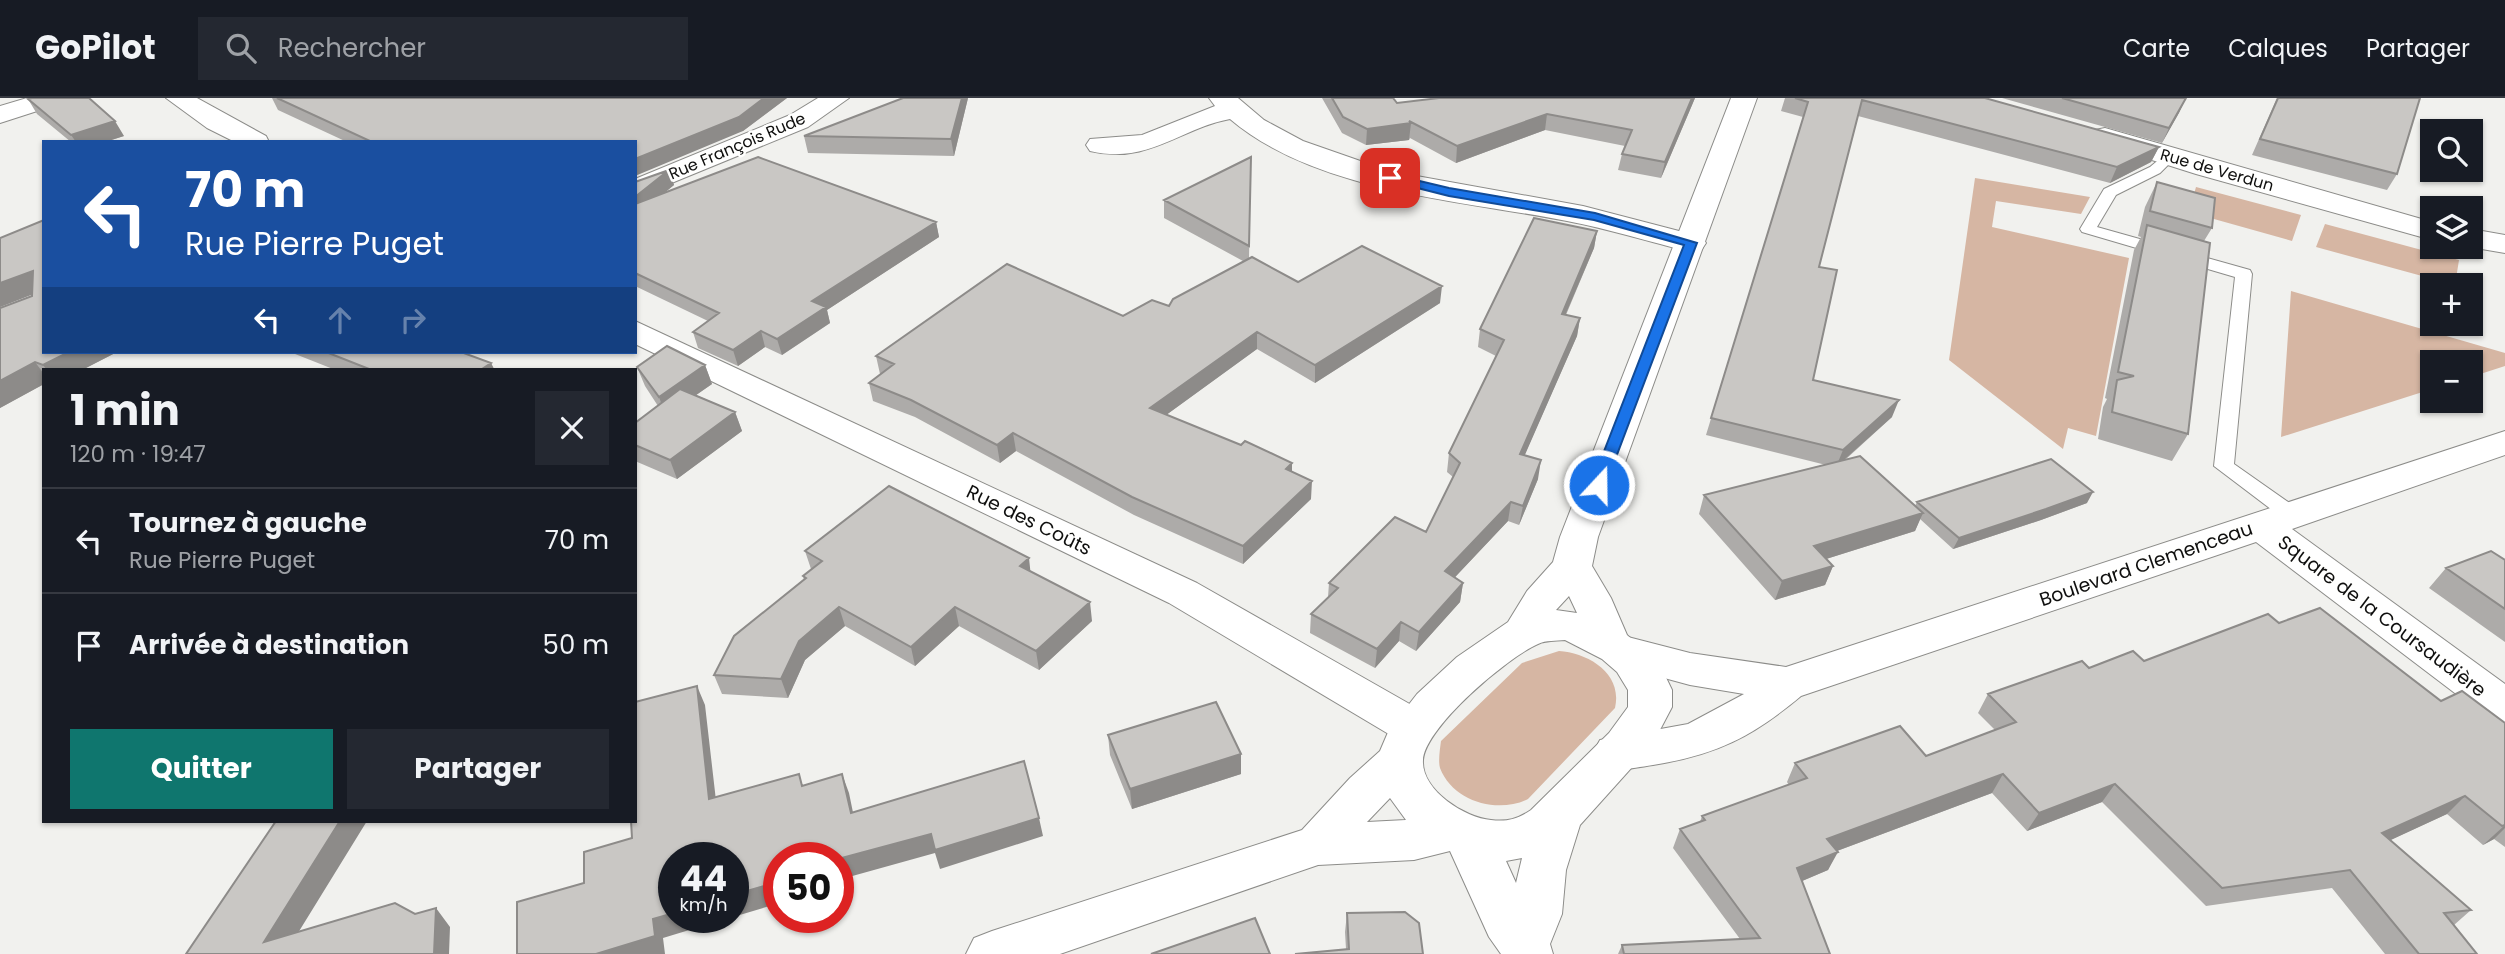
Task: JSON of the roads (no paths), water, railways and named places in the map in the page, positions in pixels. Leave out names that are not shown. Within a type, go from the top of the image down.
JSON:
[{"type":"street","points":[[0,115],[54,98]]},
{"type":"street","points":[[179,98],[204,116],[252,140]]},
{"type":"street","name":"Rue François Rude","points":[[637,188],[772,134],[836,98]]},
{"type":"street","points":[[1524,632],[1541,601],[1572,567],[1579,537],[1744,98]]},
{"type":"street","points":[[1100,145],[1147,143],[1228,104],[1286,143],[1370,173],[1449,192],[1595,217],[1691,243]]},
{"type":"street","name":"Rue de Verdun","points":[[2082,130],[2420,228]]},
{"type":"street","points":[[2483,240],[2505,244]]},
{"type":"street","name":"Rue des Coûts","points":[[637,332],[1183,593],[1406,743]]},
{"type":"street","name":"Boulevard Clemenceau","points":[[1616,753],[1698,740],[1759,706],[1786,684],[2146,566],[2275,519],[2505,442]]},
{"type":"street","name":"Square de la Coursaudière","points":[[2275,519],[2505,707]]},
{"type":"street","points":[[1572,567],[1617,647]]},
{"type":"street","points":[[992,954],[1318,845],[1414,840],[1461,832],[1511,841],[1536,833],[1559,816],[1642,725],[1651,705],[1650,687],[1642,671],[1617,647],[1589,631],[1566,625],[1544,626],[1524,632],[1493,654],[1406,743],[1318,845]]},
{"type":"street","name":"Boulevard Clemenceau","points":[[1617,647],[1690,669],[1786,684]]},
{"type":"street","points":[[1406,743],[1403,778],[1412,795],[1432,814],[1461,832],[1490,879],[1507,920],[1526,949]]},
{"type":"street","points":[[1526,949],[1537,914],[1542,870],[1559,816]]},
{"type":"lane","points":[[2168,157],[2155,170],[2110,192],[2088,229],[2244,274],[2224,466],[2275,519]]}]
